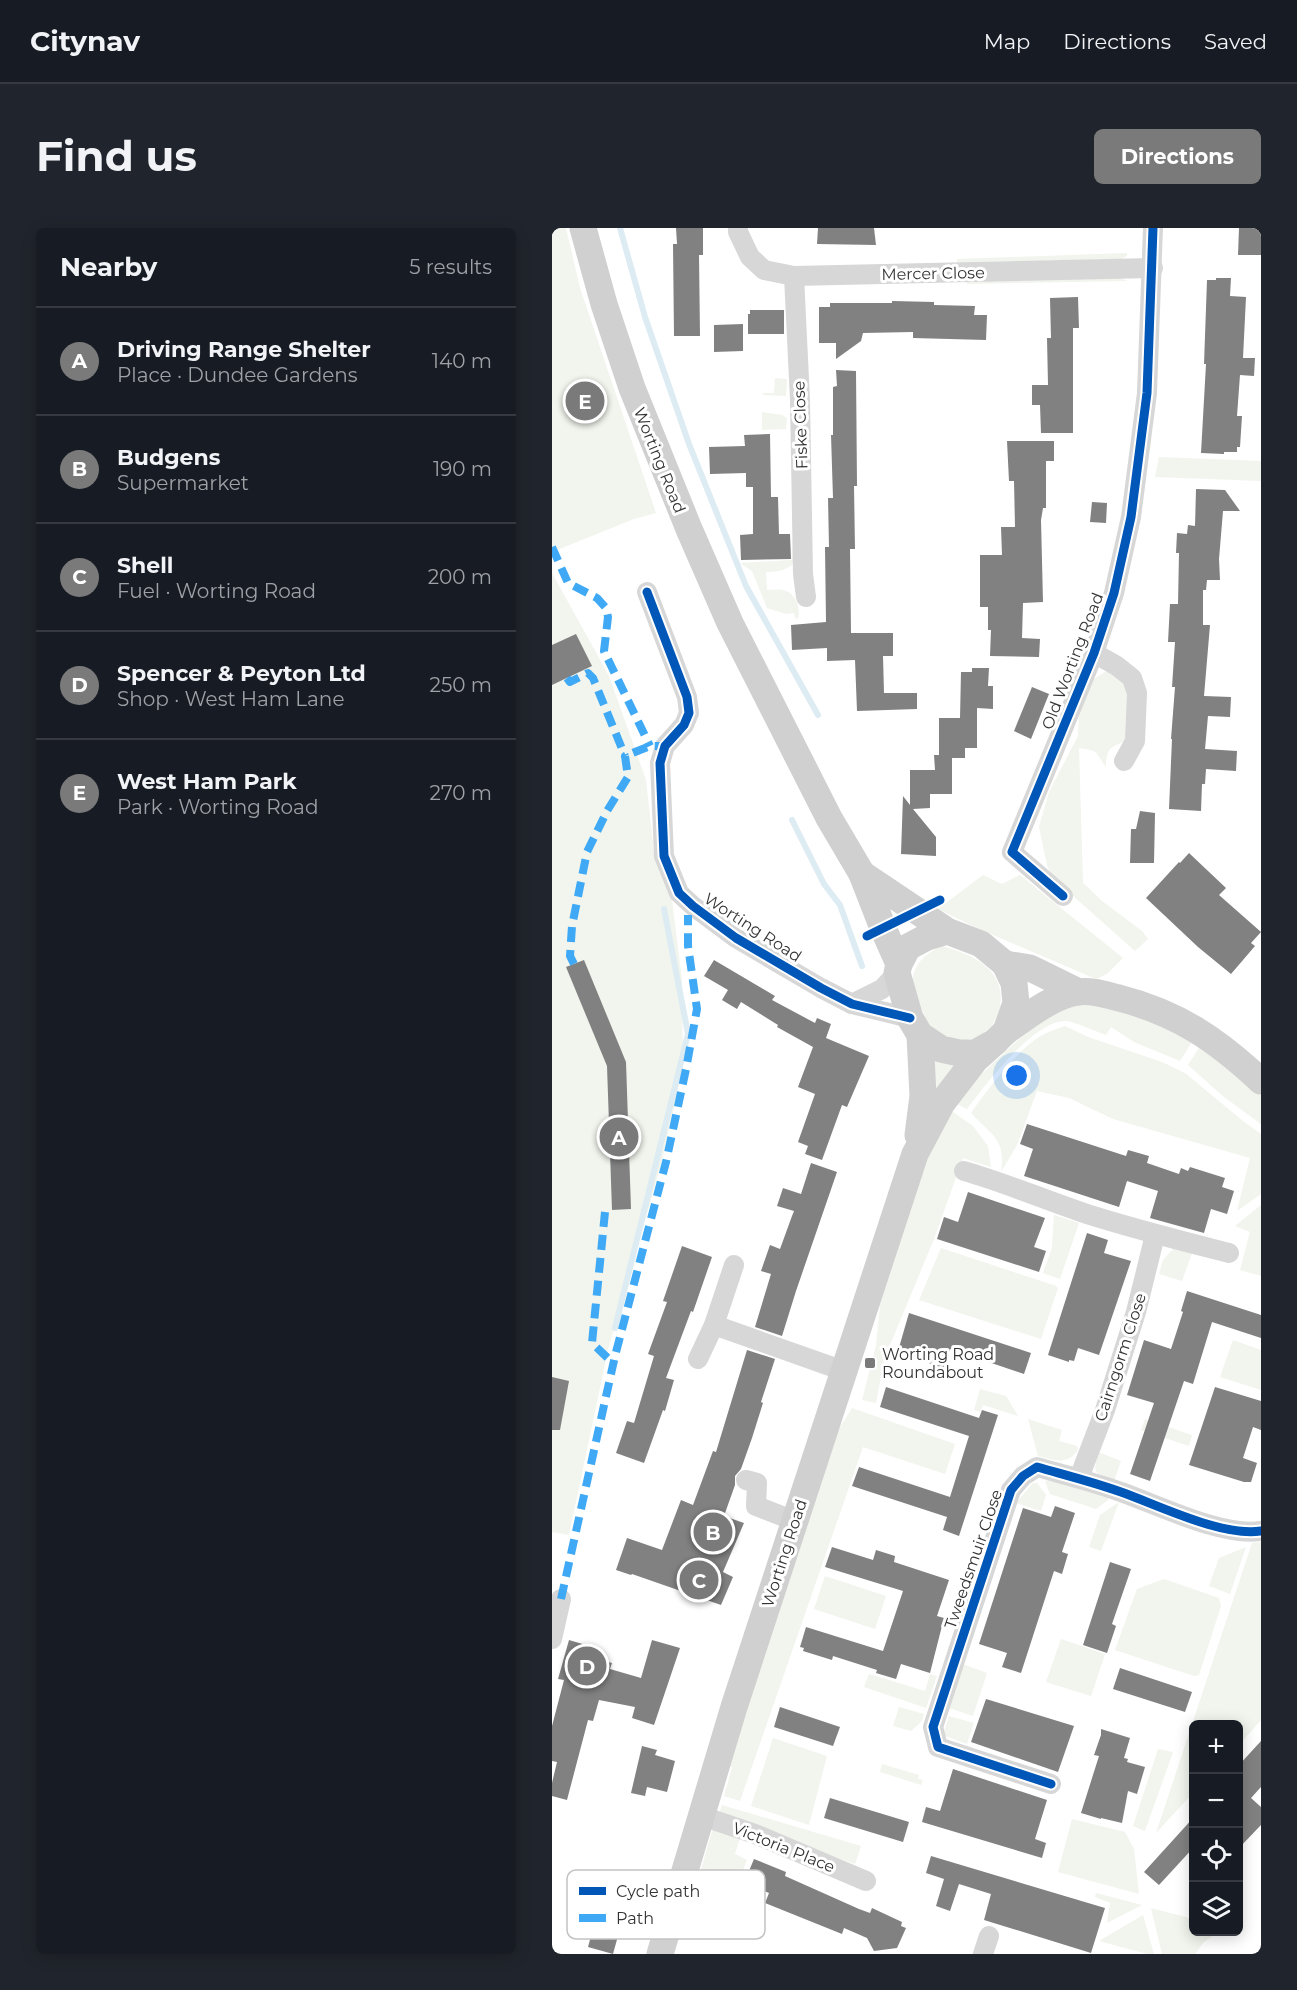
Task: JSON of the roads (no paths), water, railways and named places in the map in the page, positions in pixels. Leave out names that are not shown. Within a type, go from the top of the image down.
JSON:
[{"type":"main road","name":"Worting Road","points":[[583,228],[604,304],[632,388],[689,529],[730,622],[829,818],[862,874],[898,968]]},
{"type":"main road","name":"Worting Road","points":[[862,874],[947,931]]},
{"type":"main road","points":[[1000,1036],[1016,1003],[1014,983],[1005,964],[981,944],[947,931],[927,937],[909,947],[898,968],[915,1026],[941,1049],[959,1053],[975,1053],[1059,998],[1079,992],[1100,993],[1166,1013],[1202,1033],[1261,1081]]},
{"type":"main road","points":[[1005,964],[1030,968],[1079,992]]},
{"type":"main road","name":"Worting Road","points":[[915,1026],[922,1096],[915,1154]]},
{"type":"main road","name":"Worting Road","points":[[686,1870],[734,1707],[915,1154],[942,1103],[975,1060],[1000,1036]]},
{"type":"main road","name":"Worting Road","points":[[660,1954],[665,1939]]},
{"type":"street","name":"Mercer Close","points":[[738,228],[750,257],[764,270],[794,276],[1153,268]]},
{"type":"street","name":"Old Worting Road","points":[[1063,896],[1012,852],[1094,653],[1114,593],[1134,499],[1147,393],[1154,228]]},
{"type":"street","name":"Fiske Close","points":[[794,276],[800,400],[794,575],[806,597]]},
{"type":"street","name":"Worting Road","points":[[647,592],[687,697],[689,712],[684,725],[665,746],[660,763],[664,856],[679,892],[693,906],[736,938],[811,983],[852,1004],[915,1026]]},
{"type":"street","points":[[1094,653],[1132,678],[1137,693],[1135,741],[1124,761]]},
{"type":"street","points":[[852,1004],[882,988],[898,968]]},
{"type":"street","points":[[964,1171],[1085,1214],[1229,1253]]},
{"type":"street","name":"Cairngorm Close","points":[[1079,1478],[1105,1410],[1136,1312],[1155,1234]]},
{"type":"street","points":[[698,1359],[714,1325],[734,1265]]},
{"type":"street","points":[[714,1325],[844,1371]]},
{"type":"street","name":"Tweedsmuir Close","points":[[1051,1784],[938,1747],[933,1727],[1011,1490],[1023,1476],[1037,1467],[1079,1478],[1216,1526],[1251,1533],[1261,1531]]},
{"type":"street","points":[[746,1480],[757,1484],[756,1506],[795,1521]]},
{"type":"street","points":[[552,1639],[561,1599]]},
{"type":"street","name":"Victoria Place","points":[[702,1816],[756,1834],[866,1881]]},
{"type":"waterway","points":[[620,228],[645,317],[689,444],[746,586],[818,715]]},
{"type":"waterway","points":[[792,820],[824,884],[840,905],[862,966]]},
{"type":"waterway","points":[[615,1328],[688,1034],[664,909]]},
{"type":"place","name":"West Ham Park","points":[[585,401]]},
{"type":"place","name":"Driving Range Shelter","points":[[619,1137]]},
{"type":"place","name":"Worting Road Roundabout","points":[[870,1363]]},
{"type":"place","name":"Budgens","points":[[713,1532]]},
{"type":"place","name":"Shell","points":[[699,1580]]},
{"type":"place","name":"Spencer & Peyton Ltd","points":[[587,1666]]}]
